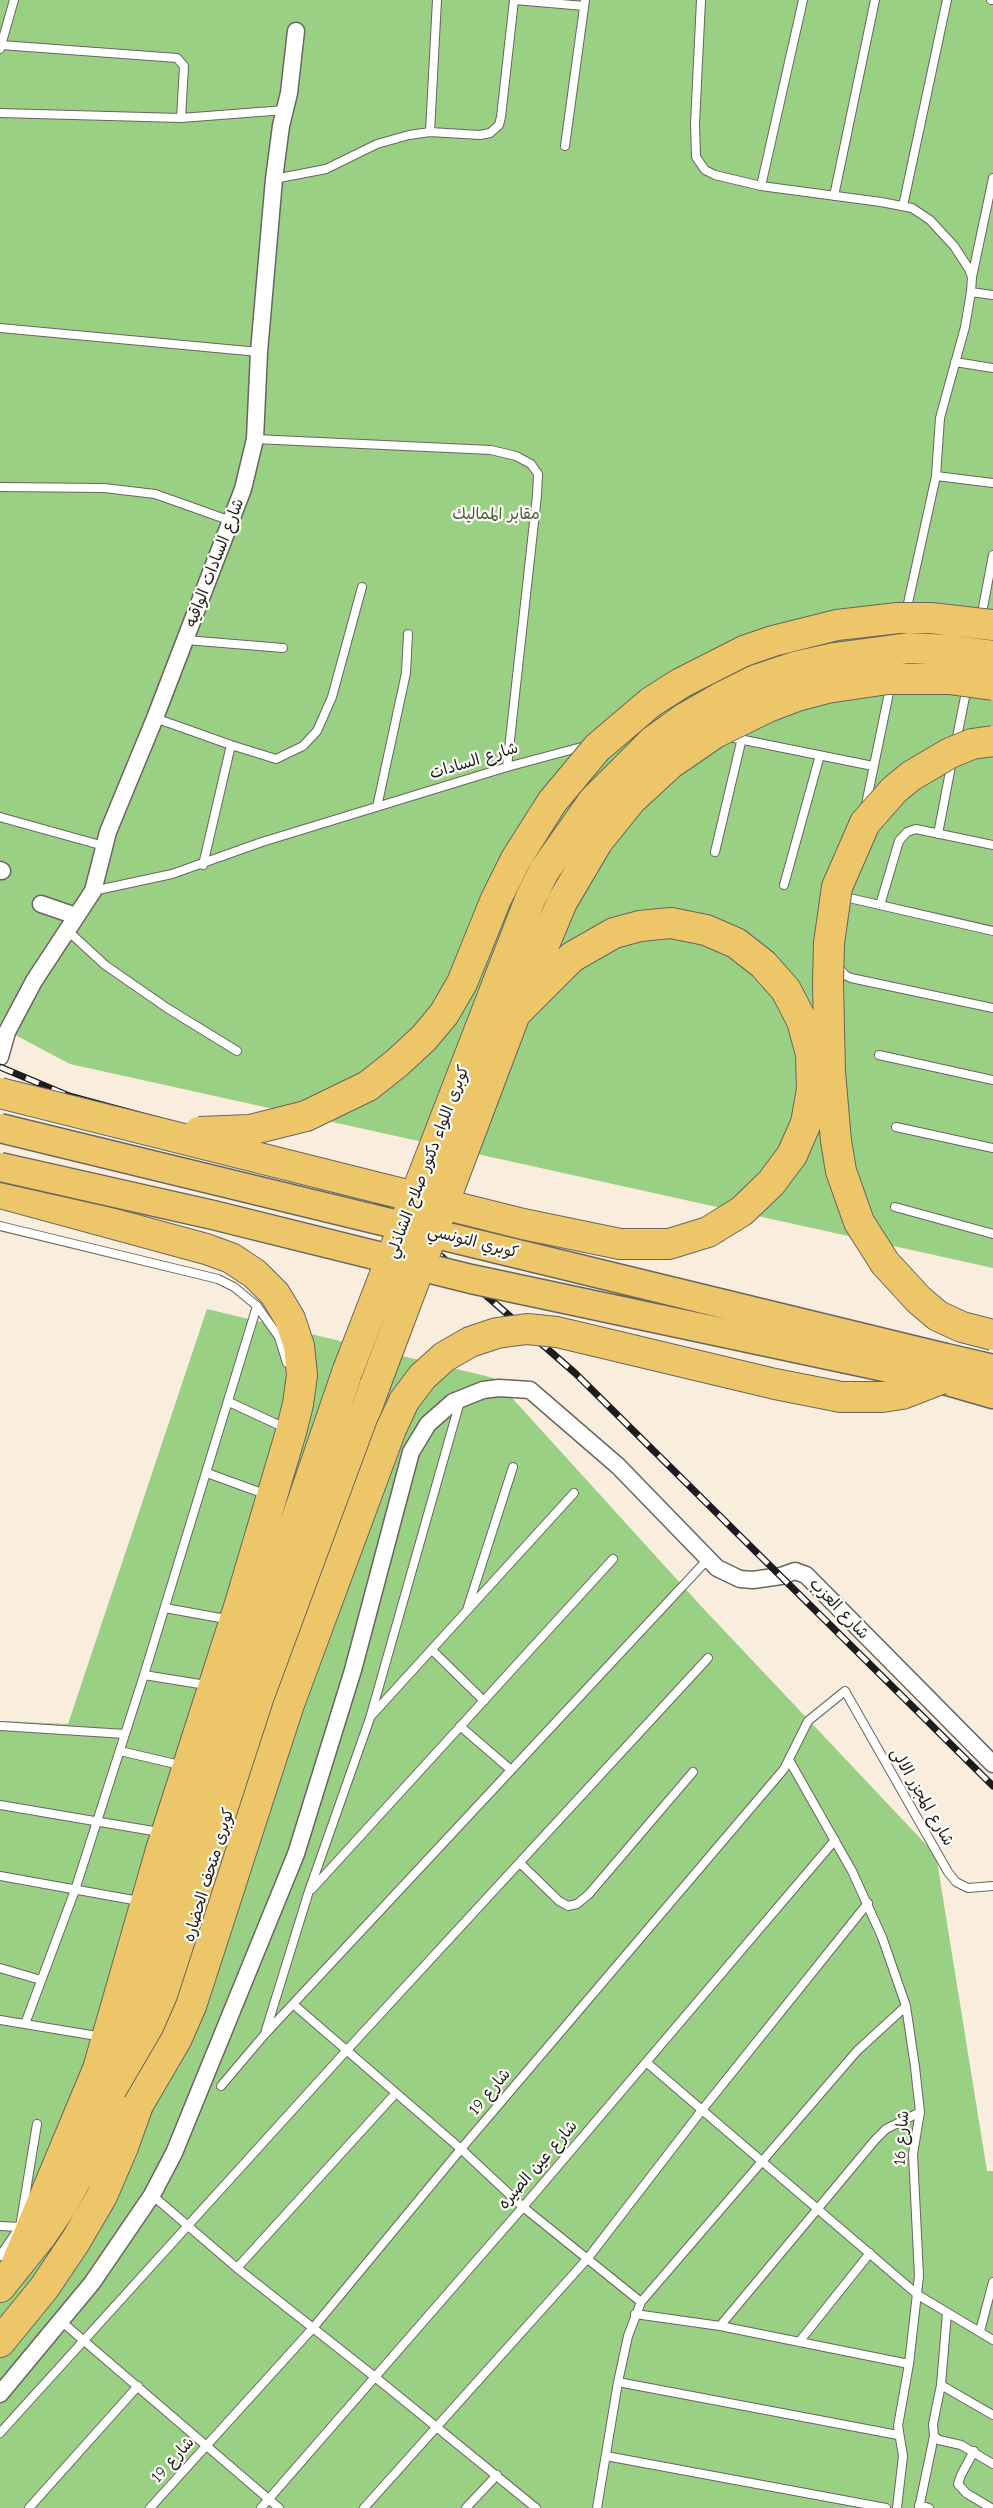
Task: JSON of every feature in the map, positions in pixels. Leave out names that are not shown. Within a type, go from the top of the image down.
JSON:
[{"type":"highway","points":[[142,1128],[196,1132],[232,1131],[250,1130],[287,1121],[342,1100],[368,1086],[397,1063],[444,1014],[462,982],[496,900],[516,859],[552,802],[597,748],[633,717],[681,683],[712,666],[754,648],[837,625],[876,620],[931,618],[982,654]]},
{"type":"highway","name":"كوبرى اللواء دكتور صلاح الشاذلي","points":[[348,1370],[508,954],[544,871],[594,800],[652,742],[685,718],[756,680],[795,667],[835,658],[909,648],[982,654]]},
{"type":"highway","name":"كوبرى اللواء دكتور صلاح الشاذلي","points":[[375,1384],[515,1014],[562,902],[585,861],[631,801],[650,782],[693,748],[723,728],[768,706],[827,688],[868,681],[949,679],[982,654]]},
{"type":"highway","points":[[993,741],[972,744],[911,776],[894,790],[865,823],[837,887],[830,934],[828,983],[830,1072],[836,1141],[848,1195],[859,1221],[885,1263],[918,1300],[938,1316],[962,1327],[993,1335]]},
{"type":"highway","points":[[0,1093],[523,1224],[620,1244],[649,1246],[689,1239],[742,1211],[771,1184],[792,1155],[806,1124],[812,1089],[811,1054],[802,1021],[786,990],[764,964],[736,943],[706,930],[670,923],[640,926],[614,933],[572,957],[515,1014]]},
{"type":"highway","name":"كوبري التونسي","points":[[0,1128],[943,1369]]},
{"type":"highway","points":[[0,1167],[213,1215],[471,1279],[943,1369],[993,1369]]},
{"type":"highway","points":[[0,1193],[206,1249],[231,1258],[255,1274],[275,1294],[290,1319],[299,1346],[302,1375],[291,1432],[239,1607],[161,1850],[98,2069],[42,2199],[5,2271]]},
{"type":"highway","points":[[138,2105],[172,2049],[191,2006],[288,1707],[391,1429],[410,1393],[422,1377],[444,1357],[470,1342],[497,1333],[527,1329],[557,1332],[775,1384],[841,1397],[862,1398],[902,1394],[943,1369]]},
{"type":"highway","points":[[943,1369],[993,1394]]},
{"type":"highway","name":"كوبرى متحف الحضاره","points":[[5,2271],[41,2236],[80,2173],[122,2067],[237,1692],[348,1370]]},
{"type":"highway","name":"كوبرى متحف الحضاره","points":[[0,2342],[44,2288],[102,2196],[138,2105],[262,1702],[375,1384]]},
{"type":"street","name":"شارع السادات الواقيه","points":[[0,1050],[34,981],[93,891],[98,879],[104,846],[243,489],[255,439],[259,352],[277,145],[285,110],[296,31]]},
{"type":"street","points":[[41,904],[71,923]]},
{"type":"street","name":"شارع العزب","points":[[461,1398],[483,1390],[499,1388],[530,1390],[618,1466],[717,1568],[740,1579],[753,1580],[795,1571],[806,1575],[993,1764]]},
{"type":"street","points":[[0,2394],[62,2322],[115,2252],[152,2195],[174,2153],[296,1854],[353,1670],[411,1452],[428,1424],[440,1412],[461,1398]]},
{"type":"lane","points":[[14,0],[1,47],[177,58],[183,66],[182,118]]},
{"type":"lane","points":[[430,132],[437,0]]},
{"type":"lane","points":[[274,179],[326,169],[377,144],[430,132],[480,135],[490,133],[499,125],[514,0],[584,3],[565,146]]},
{"type":"lane","points":[[701,0],[695,124],[696,157],[705,170],[715,175],[761,186],[912,208],[930,219],[954,246],[972,277]]},
{"type":"lane","points":[[761,186],[803,0]]},
{"type":"lane","points":[[834,196],[875,0]]},
{"type":"lane","points":[[903,206],[947,0]]},
{"type":"lane","points":[[0,113],[182,118],[285,110]]},
{"type":"lane","points":[[896,661],[936,476],[940,418],[989,213],[993,178]]},
{"type":"lane","points":[[971,292],[993,295]]},
{"type":"lane","points":[[0,328],[259,352]]},
{"type":"lane","points":[[955,362],[993,368]]},
{"type":"lane","points":[[255,439],[490,450],[516,456],[531,464],[538,474],[537,495],[507,767]]},
{"type":"lane","points":[[936,476],[993,483]]},
{"type":"lane","points":[[0,487],[104,488],[155,494],[232,522]]},
{"type":"lane","points":[[938,834],[982,654],[993,555]]},
{"type":"lane","points":[[155,718],[276,759],[303,746],[316,731],[332,697],[362,587]]},
{"type":"lane","points":[[377,807],[406,673],[408,634]]},
{"type":"lane","points":[[186,640],[283,648]]},
{"type":"lane","points":[[840,938],[845,897],[893,672]]},
{"type":"lane","points":[[647,734],[678,734]]},
{"type":"lane","points":[[699,734],[742,738],[873,766]]},
{"type":"lane","name":"شارع السادات","points":[[93,891],[172,874],[203,865],[262,842],[507,767],[628,736]]},
{"type":"lane","points":[[715,852],[742,738]]},
{"type":"lane","points":[[203,865],[231,745]]},
{"type":"lane","points":[[784,885],[820,755]]},
{"type":"lane","points":[[0,817],[104,846]]},
{"type":"lane","points":[[880,905],[902,836],[916,829],[993,845]]},
{"type":"lane","points":[[845,897],[993,931]]},
{"type":"lane","points":[[71,923],[105,965],[167,1008],[237,1051]]},
{"type":"lane","points":[[838,948],[837,964],[845,975],[851,978],[993,1008]]},
{"type":"lane","points":[[879,1055],[993,1080]]},
{"type":"lane","points":[[896,1127],[993,1148]]},
{"type":"lane","points":[[895,1207],[993,1234]]},
{"type":"lane","points":[[0,1226],[218,1279],[234,1287],[258,1306],[279,1337],[288,1370]]},
{"type":"lane","points":[[25,2024],[75,1890],[144,1676],[258,1306]]},
{"type":"lane","points":[[265,2034],[309,1891],[370,1718],[461,1398]]},
{"type":"lane","points":[[229,1402],[284,1427]]},
{"type":"lane","points":[[259,1504],[284,1427],[286,1409]]},
{"type":"lane","points":[[466,1613],[513,1467]]},
{"type":"lane","points":[[207,1473],[262,1493]]},
{"type":"lane","points":[[370,1718],[574,1493]]},
{"type":"lane","points":[[104,2013],[256,1516]]},
{"type":"lane","points":[[309,1891],[613,1559]]},
{"type":"lane","points":[[221,2086],[265,2034],[708,1559]]},
{"type":"lane","points":[[165,1608],[226,1619]]},
{"type":"lane","points":[[432,1650],[484,1701]]},
{"type":"lane","points":[[0,2433],[347,2050],[708,1659]]},
{"type":"lane","points":[[144,1676],[206,1685]]},
{"type":"lane","name":"شارع 19","points":[[150,2508],[313,2328],[460,2149],[789,1760],[808,1721],[845,1691]]},
{"type":"lane","name":"شارع المجزر الالى","points":[[845,1691],[948,1872],[956,1882],[968,1888],[993,1886]]},
{"type":"lane","points":[[0,1726],[125,1734]]},
{"type":"lane","points":[[460,1726],[511,1770]]},
{"type":"lane","points":[[120,1750],[180,1765]]},
{"type":"lane","name":"شارع 16","points":[[789,1760],[836,1840],[868,1903],[906,2006],[920,2112],[913,2154],[918,2295],[898,2435],[903,2456],[897,2508]]},
{"type":"lane","points":[[520,1863],[559,1900],[568,1906],[577,1904],[589,1894],[693,1772]]},
{"type":"lane","points":[[0,1805],[159,1832]]},
{"type":"lane","name":"شارع عين الصيره","points":[[261,2508],[523,2207],[836,1840]]},
{"type":"lane","points":[[0,1876],[139,1901]]},
{"type":"lane","points":[[364,2508],[588,2258],[702,2110],[868,1903]]},
{"type":"lane","points":[[0,1968],[41,1980]]},
{"type":"lane","points":[[293,2004],[523,2207],[641,2302]]},
{"type":"lane","points":[[597,2508],[618,2382],[635,2314],[641,2302],[857,2051],[906,2006]]},
{"type":"lane","points":[[0,2020],[97,2036]]},
{"type":"lane","points":[[93,2047],[100,2025]]},
{"type":"lane","points":[[646,2062],[918,2295],[993,2340]]},
{"type":"lane","points":[[237,2268],[395,2094]]},
{"type":"lane","points":[[39,2184],[70,2110]]},
{"type":"lane","points":[[720,2326],[886,2129],[920,2112]]},
{"type":"lane","points":[[20,2227],[37,2124]]},
{"type":"lane","points":[[5,2271],[34,2195]]},
{"type":"lane","points":[[152,2195],[237,2268],[375,2376],[536,2508]]},
{"type":"lane","points":[[0,2226],[20,2227]]},
{"type":"lane","points":[[799,2342],[870,2253]]},
{"type":"lane","points":[[980,2331],[993,2282]]},
{"type":"lane","points":[[929,2508],[919,2506],[934,2436],[933,2424],[941,2385],[947,2313]]},
{"type":"lane","points":[[635,2314],[720,2326],[909,2364]]},
{"type":"lane","points":[[62,2322],[279,2508]]},
{"type":"lane","points":[[618,2382],[898,2435]]},
{"type":"lane","points":[[941,2385],[993,2415]]},
{"type":"lane","points":[[29,2508],[138,2386]]},
{"type":"lane","points":[[934,2436],[939,2440],[961,2445],[974,2451],[993,2464]]},
{"type":"lane","points":[[974,2451],[958,2484],[966,2493],[991,2508]]},
{"type":"lane","points":[[606,2457],[886,2508]]},
{"type":"lane","points":[[466,2508],[496,2475]]},
{"type":"green space","name":"مقابر المماليك","points":[[0,0],[993,0],[993,1268],[70,1064],[0,1027]]},
{"type":"green space","points":[[207,1309],[494,1378],[701,1606],[936,1855],[987,2171],[993,2171],[993,2508],[0,2508],[0,1721],[68,1724]]},
{"type":"railway","points":[[0,1067],[69,1096],[342,1170],[575,1373],[993,1786]]}]
